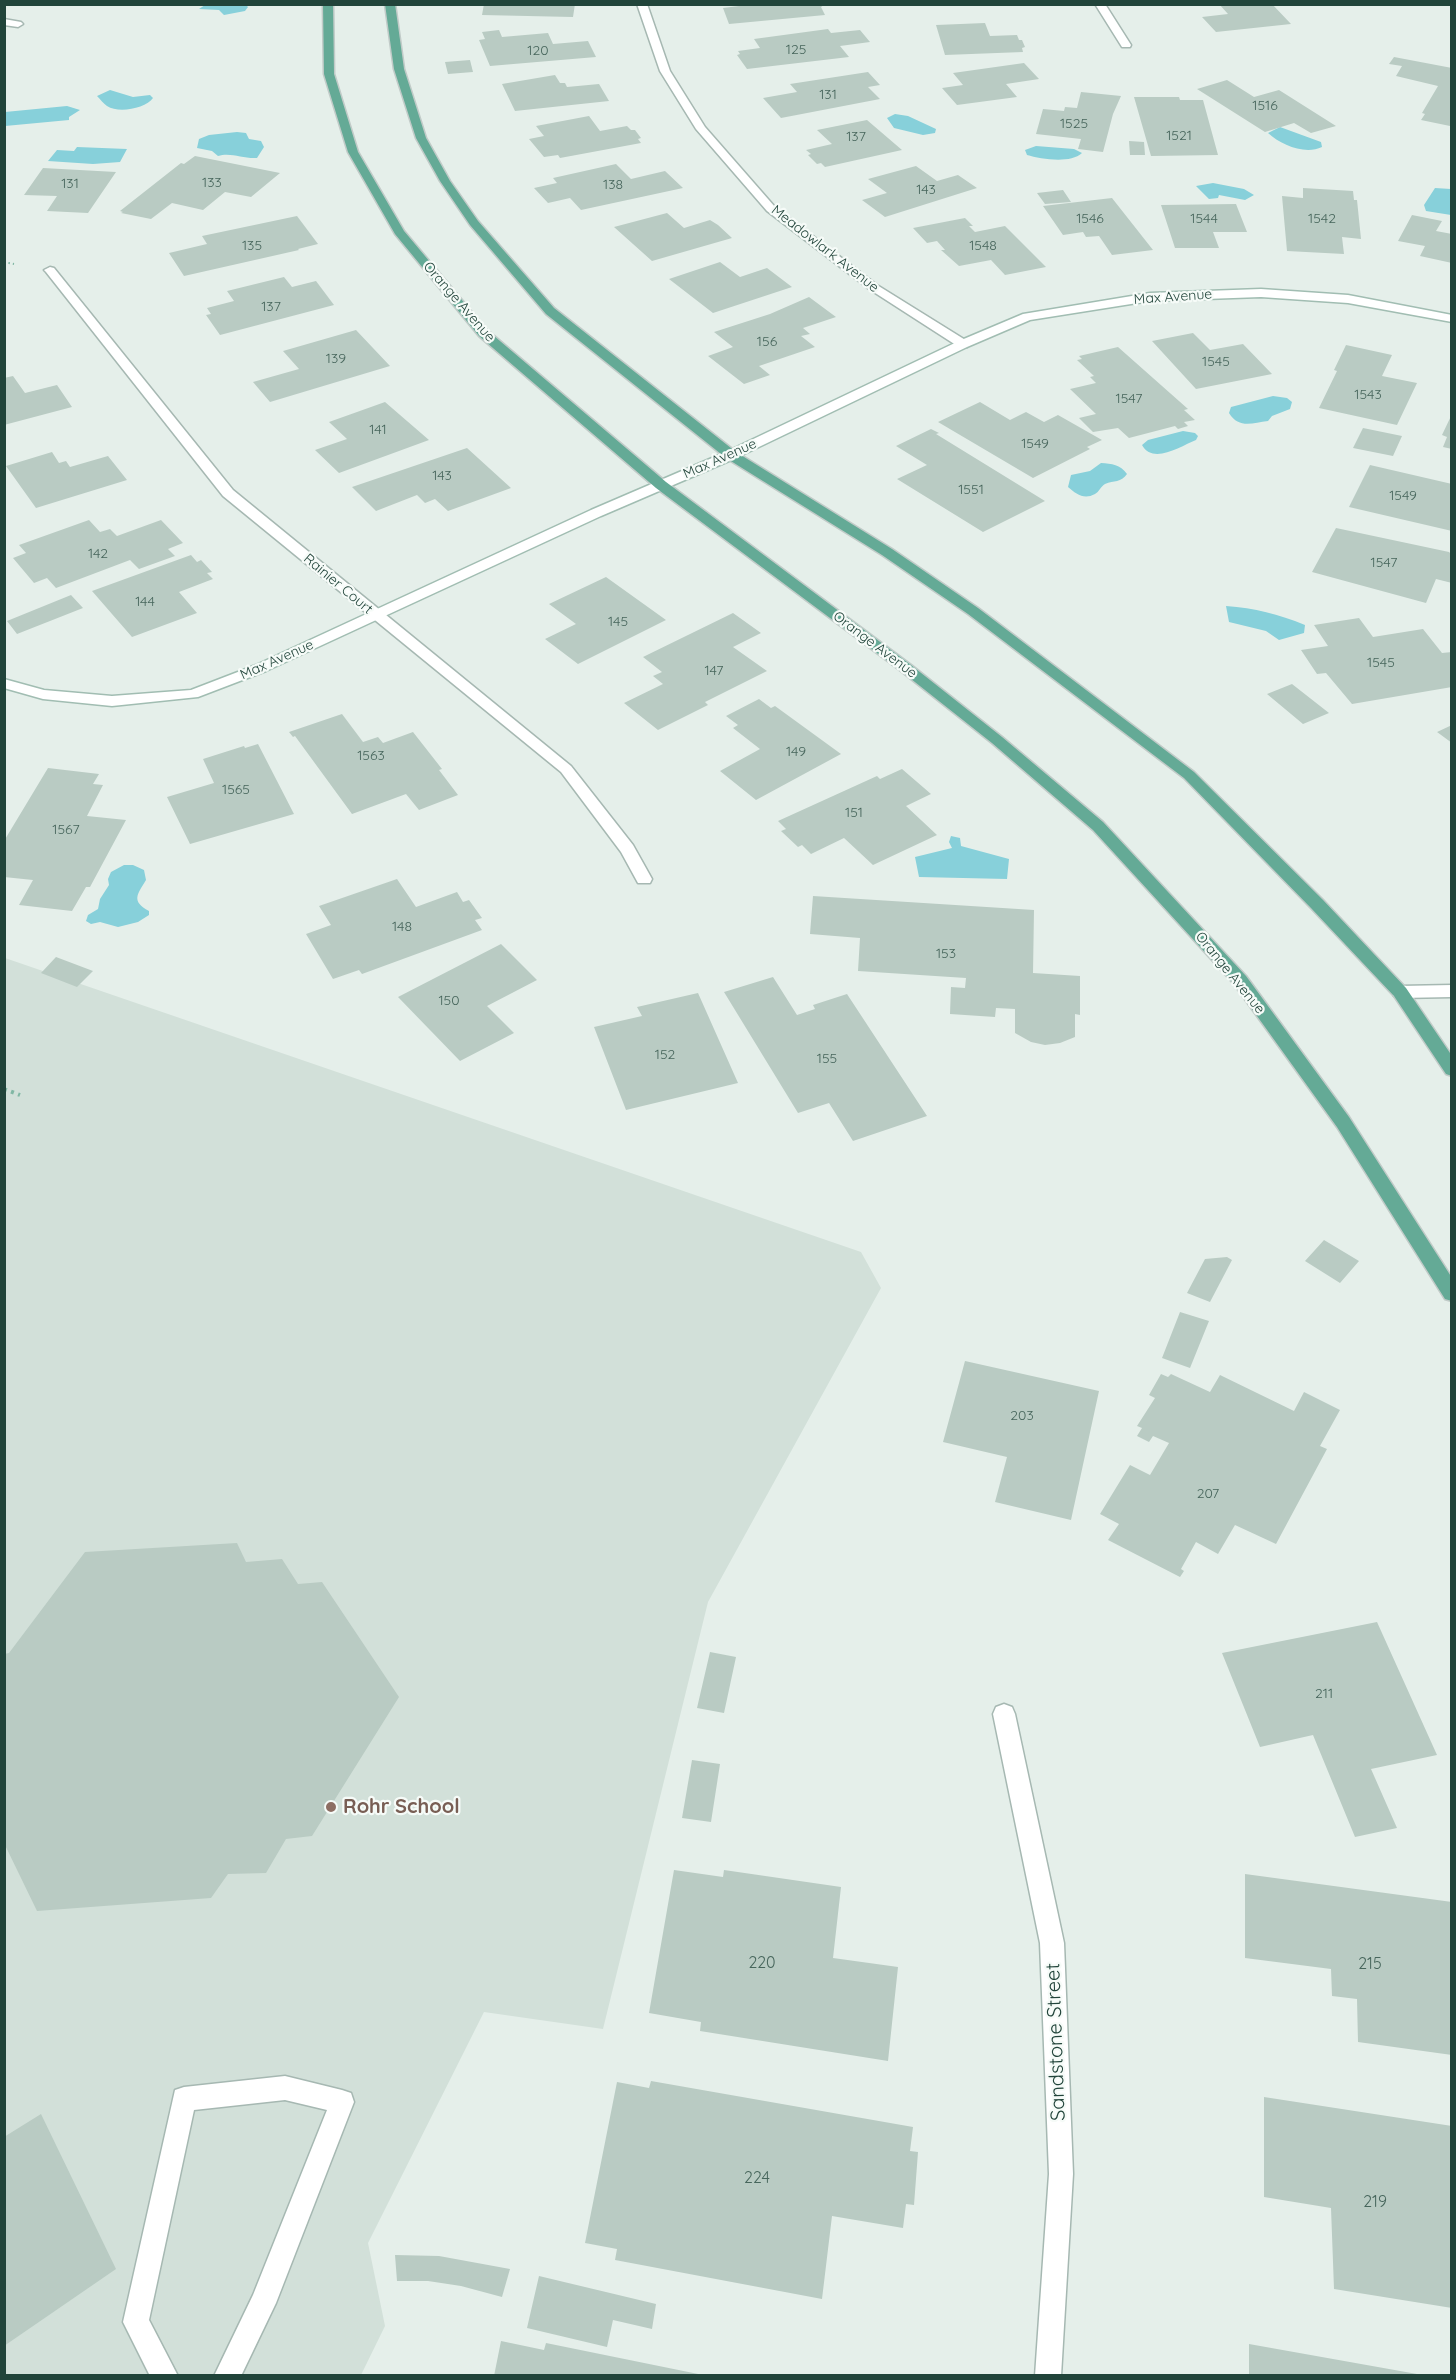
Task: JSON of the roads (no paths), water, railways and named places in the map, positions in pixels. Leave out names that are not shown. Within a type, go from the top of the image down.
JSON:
[{"type":"main road","name":"Orange Avenue","points":[[328,4],[329,74],[353,152],[399,232],[483,333],[661,485],[906,668],[1098,826],[1240,980],[1343,1122],[1452,1293]]},
{"type":"main road","points":[[390,4],[399,69],[421,138],[445,181],[474,223],[550,312],[731,455],[887,552],[973,611],[1189,775],[1317,904],[1400,992],[1452,1070]]},
{"type":"street","name":"Meadowlark Avenue","points":[[642,4],[665,71],[697,123],[771,209],[873,287],[963,344]]},
{"type":"street","points":[[1101,4],[1126,45]]},
{"type":"street","points":[[4,22],[18,24]]},
{"type":"street","name":"Rainier Court","points":[[50,270],[228,493],[566,769],[627,849],[644,879]]},
{"type":"street","name":"Max Avenue","points":[[4,683],[44,694],[112,701],[193,694],[261,668],[731,455],[963,344],[1027,316],[1102,303],[1182,295],[1310,294],[1348,298],[1452,319]]},
{"type":"street","points":[[1400,992],[1452,991]]},
{"type":"street","name":"Sandstone Street","points":[[1004,1714],[1052,1943],[1060,2174],[1048,2376]]},
{"type":"street","points":[[165,2376],[136,2322],[184,2099],[285,2088],[342,2102],[263,2303],[227,2376]]},
{"type":"water","points":[[205,5],[246,5],[248,7],[245,11],[224,15],[219,10],[199,9]]},
{"type":"water","points":[[110,90],[133,97],[150,95],[153,98],[145,105],[118,110],[107,106],[97,96]]},
{"type":"water","points":[[67,106],[80,110],[69,117],[69,120],[5,126],[5,112]]},
{"type":"water","points":[[895,114],[908,116],[936,129],[935,133],[923,135],[894,128],[887,118]]},
{"type":"water","points":[[1280,127],[1321,142],[1322,147],[1308,150],[1294,148],[1268,133]]},
{"type":"water","points":[[246,133],[249,139],[261,141],[264,147],[257,158],[218,156],[212,151],[197,148],[199,139],[209,135]]},
{"type":"water","points":[[1036,146],[1074,149],[1082,153],[1063,160],[1027,155],[1025,150]]},
{"type":"water","points":[[77,147],[127,149],[120,162],[93,164],[48,161],[57,150],[74,151]]},
{"type":"water","points":[[1213,183],[1244,189],[1254,195],[1245,200],[1219,195],[1218,198],[1209,199],[1196,186]]},
{"type":"water","points":[[1435,188],[1451,189],[1451,215],[1426,211],[1424,205]]},
{"type":"water","points":[[1273,396],[1287,398],[1292,402],[1290,409],[1272,416],[1268,421],[1242,423],[1229,413],[1231,407]]},
{"type":"water","points":[[1183,431],[1195,433],[1198,436],[1196,440],[1160,454],[1147,451],[1142,445],[1148,440]]},
{"type":"water","points":[[1101,463],[1119,466],[1127,474],[1120,480],[1105,484],[1091,496],[1080,495],[1068,487],[1071,475],[1090,471]]},
{"type":"water","points":[[1226,606],[1257,610],[1285,618],[1305,625],[1304,633],[1279,640],[1266,631],[1229,622]]},
{"type":"water","points":[[951,836],[960,838],[961,846],[1009,859],[1007,879],[919,877],[915,857],[952,848],[949,842]]},
{"type":"water","points":[[124,865],[133,865],[144,870],[146,880],[137,897],[140,904],[149,911],[149,915],[138,922],[118,927],[100,922],[91,924],[86,921],[88,915],[98,909],[100,899],[109,885],[108,879],[111,872]]},
{"type":"place","name":"Rohr School","points":[[331,1807]]}]
